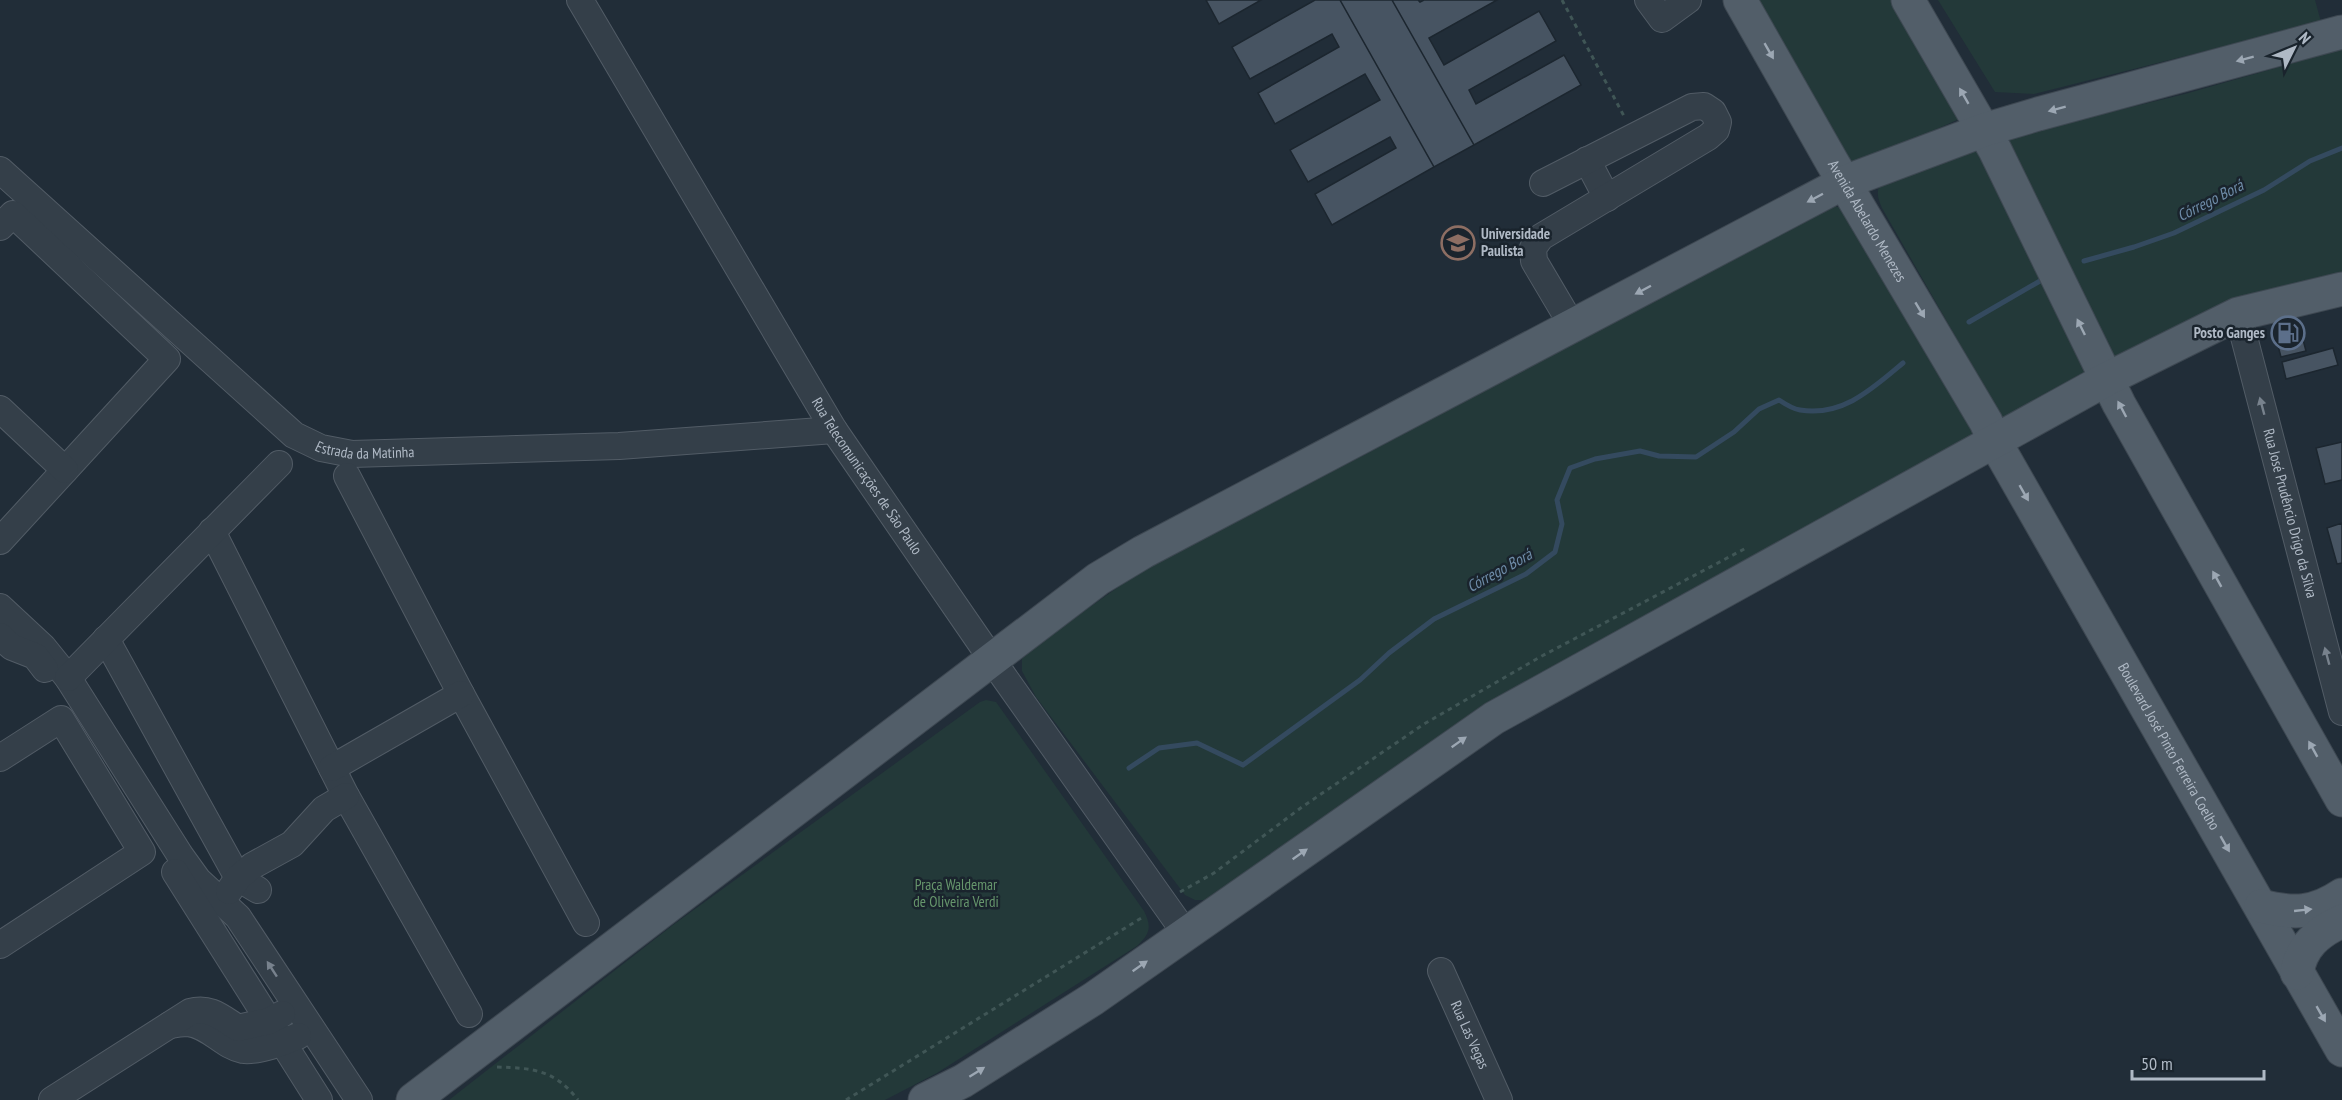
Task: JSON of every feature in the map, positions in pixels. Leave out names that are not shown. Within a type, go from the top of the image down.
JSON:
[{"type":"main road","name":"Avenida Abelardo Menezes","points":[[1740,0],[1832,162],[1982,414],[1995,442]]},
{"type":"main road","points":[[1908,0],[1984,130],[2124,415],[2342,800]]},
{"type":"main road","points":[[413,1100],[1098,579],[1143,552],[1845,182],[1984,130],[2342,32]]},
{"type":"main road","points":[[925,1100],[963,1081],[1093,999],[1494,718],[2107,379],[2238,314],[2342,289]]},
{"type":"main road","name":"Boulevard José Pinto Ferreira Coelho","points":[[1995,442],[2342,1050]]},
{"type":"main road","points":[[2261,906],[2284,912],[2307,911],[2328,904],[2342,896]]},
{"type":"main road","points":[[2297,973],[2300,955],[2319,935],[2342,921]]},
{"type":"street","name":"Rua Telecomunicações de São Paulo","points":[[580,0],[834,430],[992,660],[1186,934]]},
{"type":"street","points":[[1648,0],[1662,19],[1688,0]]},
{"type":"street","points":[[1543,183],[1692,107],[1704,106],[1713,112],[1718,122],[1716,130],[1708,137],[1541,237],[1533,248],[1534,261],[1573,327]]},
{"type":"street","points":[[1587,160],[1607,198]]},
{"type":"street","name":"Estrada da Matinha","points":[[0,170],[294,435],[321,448],[352,454],[607,447],[834,430]]},
{"type":"street","points":[[0,227],[13,214],[167,359],[0,541]]},
{"type":"street","name":"Rua José Prudêncio Drigo da Silva","points":[[2238,314],[2342,712]]},
{"type":"street","points":[[0,409],[65,470]]},
{"type":"street","points":[[68,678],[279,464]]},
{"type":"street","points":[[347,476],[461,694],[586,923]]},
{"type":"street","points":[[212,531],[346,796],[469,1014]]},
{"type":"street","points":[[3,623],[12,648],[39,652],[68,678],[180,855],[222,913],[297,1007],[359,1100]]},
{"type":"street","points":[[106,639],[248,884]]},
{"type":"street","points":[[39,652],[63,691],[222,913],[269,1020],[316,1096],[341,1075]]},
{"type":"street","points":[[333,768],[461,694]]},
{"type":"street","points":[[0,758],[61,719],[142,852],[0,945]]},
{"type":"street","points":[[222,913],[248,884],[252,867],[273,856],[301,835],[324,809],[346,796]]},
{"type":"street","name":"Rua Las Vegas","points":[[1441,971],[1499,1100]]},
{"type":"street","points":[[242,1039],[269,1020],[297,1007]]},
{"type":"street","points":[[52,1100],[166,1026],[200,1009],[209,1011],[242,1039],[284,1042],[312,1030]]},
{"type":"path","points":[[1562,0],[1635,136]]},
{"type":"path","points":[[846,1100],[1143,917]]},
{"type":"path","points":[[495,1067],[537,1070],[556,1078],[578,1100]]},
{"type":"green space","points":[[1753,0],[1899,0],[1968,115],[1850,168]]},
{"type":"green space","points":[[1938,0],[2315,0],[2321,22],[2034,94],[1995,92]]},
{"type":"green space","points":[[2342,49],[2342,280],[2010,421],[2001,416],[1882,208],[1878,196],[1880,184],[2025,133],[2185,94]]},
{"type":"green space","points":[[1848,207],[1973,417],[1976,441],[1207,900],[1195,900],[1185,895],[1036,697],[1022,671],[1022,659],[1032,648],[1158,559],[1364,455],[1822,210]]},
{"type":"green space","name":"Praça Waldemar de Oliveira Verdi","points":[[986,700],[996,702],[1144,911],[1149,926],[1145,938],[1137,946],[937,1073],[885,1100],[449,1100],[673,925],[980,702]]},
{"type":"building","points":[[1206,0],[1261,0],[1219,24]]},
{"type":"building","points":[[1315,0],[1340,0],[1434,167],[1332,225],[1315,194],[1396,148],[1390,137],[1308,182],[1290,150],[1380,100],[1365,74],[1275,124],[1258,93],[1339,47],[1332,34],[1250,79],[1232,47]]},
{"type":"building","points":[[1340,0],[1392,0],[1474,145],[1434,167]]},
{"type":"building","points":[[1392,0],[1418,0],[1420,2],[1424,0],[1497,0],[1429,38],[1444,65],[1539,11],[1556,41],[1469,90],[1476,104],[1564,55],[1581,85],[1474,145]]},
{"type":"building","name":"Posto Ganges","points":[[2295,309],[2306,351],[2281,357],[2270,316]]},
{"type":"building","points":[[2333,348],[2338,365],[2286,379],[2282,362]]},
{"type":"building","points":[[2342,442],[2342,480],[2325,484],[2316,448]]},
{"type":"building","points":[[2342,523],[2342,563],[2337,564],[2327,528]]},
{"type":"waterway","name":"Córrego Borá","points":[[2084,261],[2174,233],[2264,190],[2310,161],[2342,148]]},
{"type":"waterway","name":"Córrego Borá","points":[[1969,322],[2040,281]]},
{"type":"waterway","name":"Córrego Borá","points":[[1129,768],[1159,748],[1197,743],[1243,765],[1360,680],[1389,653],[1434,619],[1526,574],[1555,552],[1562,524],[1557,500],[1570,468],[1595,459],[1640,451],[1659,456],[1696,457],[1734,432],[1759,409],[1779,400],[1800,410],[1816,411],[1844,405],[1869,391],[1903,363]]},
{"type":"place","name":"Universidade Paulista","points":[[1458,243]]},
{"type":"place","name":"Posto Ganges","points":[[2288,333]]}]
